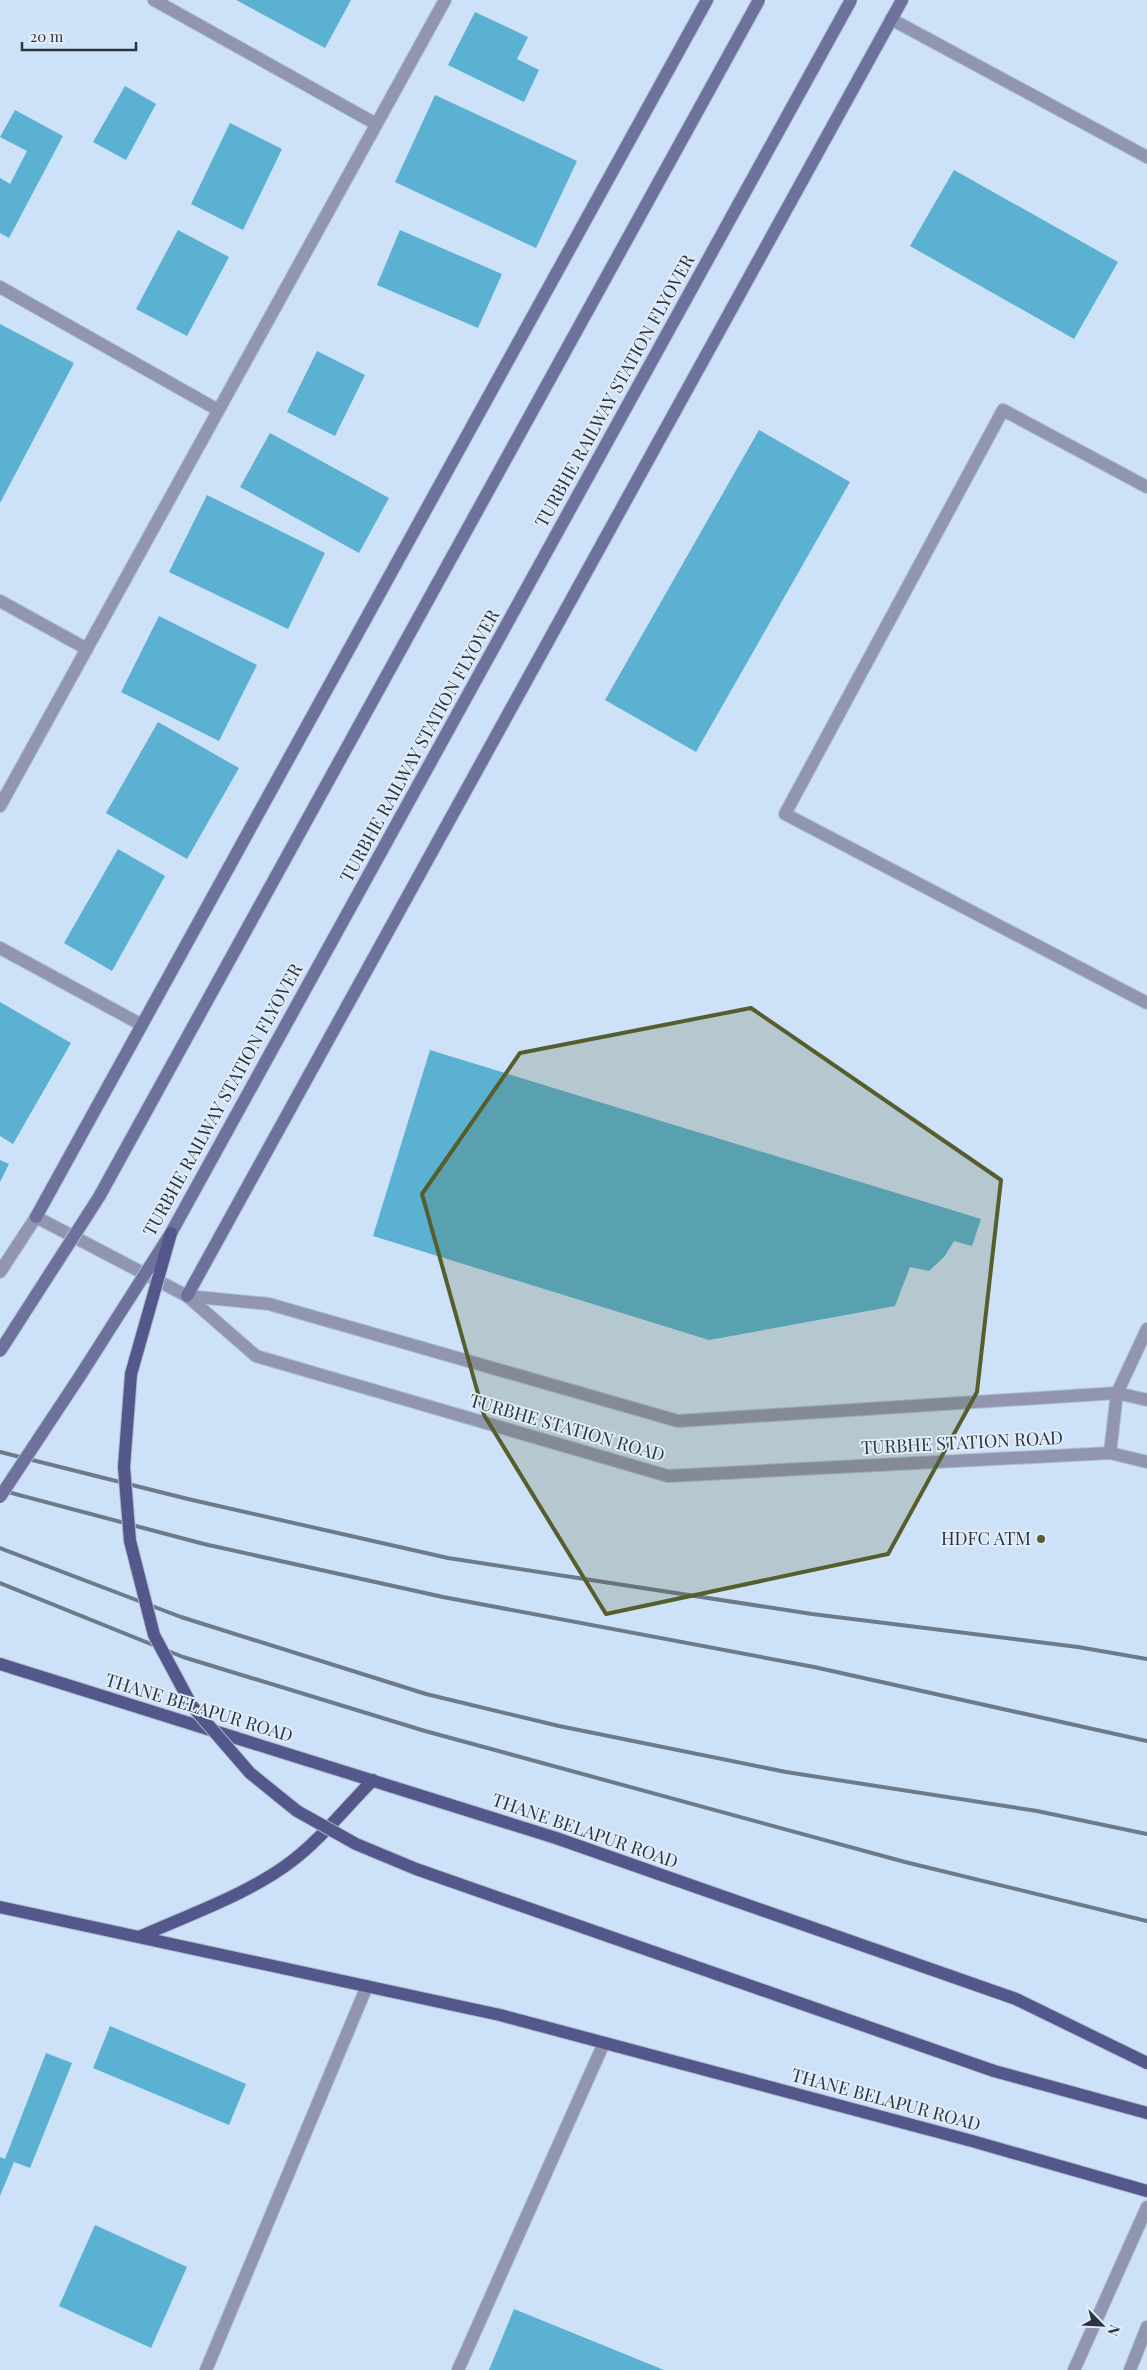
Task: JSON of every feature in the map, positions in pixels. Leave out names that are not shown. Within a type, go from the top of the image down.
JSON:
[{"type":"main road","points":[[36,1217],[707,0]]},
{"type":"main road","points":[[0,1351],[99,1198],[759,0]]},
{"type":"main road","name":"TURBHE RAILWAY STATION FLYOVER","points":[[0,1497],[171,1233],[851,0]]},
{"type":"main road","points":[[187,1296],[902,0]]},
{"type":"main road","points":[[171,1233],[130,1374],[124,1467],[130,1541],[154,1635],[192,1706],[250,1773],[297,1811],[356,1844],[416,1869],[994,2071],[1147,2113]]},
{"type":"main road","name":"THANE BELAPUR ROAD","points":[[0,1664],[556,1838],[1016,1999],[1147,2063]]},
{"type":"main road","points":[[139,1937],[243,1890],[292,1862],[320,1837],[373,1780]]},
{"type":"main road","name":"THANE BELAPUR ROAD","points":[[0,1907],[500,2015],[972,2141],[1147,2191]]},
{"type":"street","points":[[154,0],[376,124]]},
{"type":"street","points":[[0,806],[444,0]]},
{"type":"street","points":[[891,19],[1147,157]]},
{"type":"street","points":[[0,287],[218,410]]},
{"type":"street","points":[[1147,487],[1003,410],[786,814],[1147,1003]]},
{"type":"street","points":[[0,601],[87,649]]},
{"type":"street","points":[[0,948],[142,1025]]},
{"type":"street","points":[[0,1272],[36,1217]]},
{"type":"street","name":"TURBHE STATION ROAD","points":[[36,1217],[187,1296],[256,1356],[668,1476],[1110,1453],[1147,1462]]},
{"type":"street","name":"TURBHE STATION ROAD","points":[[187,1296],[269,1304],[678,1421],[1117,1393],[1147,1400]]},
{"type":"street","points":[[1110,1453],[1117,1393],[1147,1329]]},
{"type":"street","points":[[206,2370],[367,1986]]},
{"type":"street","points":[[458,2370],[604,2043]]},
{"type":"street","points":[[1074,2370],[1147,2207]]},
{"type":"street","points":[[1130,2370],[1147,2327]]},
{"type":"highlighted area","points":[[751,1008],[1001,1180],[977,1392],[888,1554],[606,1614],[484,1415],[422,1194],[520,1053]]},
{"type":"building","points":[[236,0],[351,0],[325,48]]},
{"type":"building","points":[[475,12],[528,37],[517,59],[539,70],[524,102],[448,65]]},
{"type":"building","points":[[125,86],[156,104],[126,160],[93,142]]},
{"type":"building","points":[[435,95],[577,161],[536,248],[395,182]]},
{"type":"building","points":[[15,110],[63,136],[9,238],[0,233],[0,178],[10,184],[27,151],[0,137]]},
{"type":"building","points":[[230,123],[282,149],[243,230],[191,204]]},
{"type":"building","points":[[954,170],[1118,262],[1074,339],[910,246]]},
{"type":"building","points":[[178,230],[229,257],[187,336],[136,309]]},
{"type":"building","points":[[400,230],[502,274],[478,328],[377,285]]},
{"type":"building","points":[[0,324],[74,363],[0,503]]},
{"type":"building","points":[[317,351],[365,375],[335,436],[287,412]]},
{"type":"building","points":[[759,430],[850,482],[696,752],[605,700]]},
{"type":"building","points":[[270,433],[389,498],[359,553],[240,487]]},
{"type":"building","points":[[207,495],[325,553],[288,629],[169,572]]},
{"type":"building","points":[[159,616],[257,665],[219,741],[121,692]]},
{"type":"building","points":[[158,722],[239,768],[187,859],[106,813]]},
{"type":"building","points":[[118,849],[165,876],[112,971],[64,943]]},
{"type":"building","points":[[0,1002],[71,1043],[13,1144],[0,1136]]},
{"type":"building","points":[[430,1050],[981,1219],[972,1246],[954,1241],[944,1257],[929,1271],[910,1267],[895,1306],[709,1340],[373,1236]]},
{"type":"building","points":[[0,1160],[9,1164],[0,1182]]},
{"type":"building","points":[[110,2026],[246,2084],[229,2125],[93,2068]]},
{"type":"building","points":[[46,2053],[72,2063],[30,2168],[14,2162],[0,2196],[0,2157],[5,2159]]},
{"type":"building","points":[[95,2225],[187,2267],[151,2348],[59,2306]]},
{"type":"building","points":[[514,2309],[664,2370],[489,2370]]},
{"type":"railway","points":[[0,1452],[188,1499],[448,1558],[812,1614],[1078,1647],[1147,1659]]},
{"type":"railway","points":[[0,1490],[204,1544],[443,1597],[814,1667],[1147,1741]]},
{"type":"railway","points":[[0,1548],[181,1617],[426,1694],[559,1726],[786,1772],[1037,1811],[1147,1834]]},
{"type":"railway","points":[[0,1583],[183,1657],[425,1731],[905,1862],[1147,1921]]},
{"type":"place","name":"HDFC ATM","points":[[1041,1539]]}]
